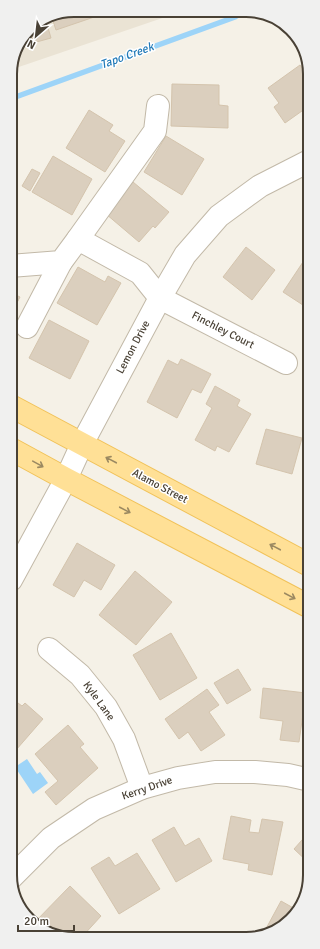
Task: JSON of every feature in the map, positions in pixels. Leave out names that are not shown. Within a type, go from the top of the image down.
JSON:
[{"type":"main road","name":"Alamo Street","points":[[17,409],[303,561]]},
{"type":"main road","points":[[17,452],[303,603]]},
{"type":"street","points":[[27,327],[61,262],[155,131],[158,106]]},
{"type":"street","name":"Lemon Drive","points":[[17,569],[66,479],[82,444],[160,298],[185,255],[219,216],[260,186],[303,164]]},
{"type":"street","points":[[78,239],[140,273],[160,298]]},
{"type":"street","points":[[17,265],[61,262]]},
{"type":"street","name":"Finchley Court","points":[[160,298],[286,363]]},
{"type":"street","name":"Kyle Lane","points":[[49,649],[80,675],[106,707],[124,739],[142,788]]},
{"type":"street","name":"Kerry Drive","points":[[17,872],[51,838],[94,809],[142,788],[178,778],[215,772],[255,772],[288,775],[303,778]]},
{"type":"shaded area","points":[[67,17],[165,17],[17,67],[23,49],[29,39],[36,31],[56,20]]},
{"type":"water","points":[[27,759],[37,774],[40,772],[48,783],[33,794],[17,770],[17,766]]},
{"type":"building","points":[[67,17],[94,17],[56,30],[53,21],[56,20]]},
{"type":"building","points":[[47,24],[51,38],[25,45],[36,31]]},
{"type":"building","points":[[300,65],[303,69],[303,74],[303,110],[285,123],[274,107],[279,103],[268,88]]},
{"type":"building","points":[[172,84],[219,85],[219,105],[228,106],[228,128],[171,126]]},
{"type":"building","points":[[89,110],[113,125],[109,131],[125,141],[105,172],[66,148]]},
{"type":"building","points":[[166,136],[204,159],[182,195],[144,172]]},
{"type":"building","points":[[53,156],[92,179],[72,215],[32,192]]},
{"type":"building","points":[[32,169],[40,173],[30,191],[22,186]]},
{"type":"building","points":[[133,182],[169,212],[155,228],[153,226],[139,242],[106,214]]},
{"type":"building","points":[[246,247],[275,270],[252,300],[223,277]]},
{"type":"building","points":[[303,262],[303,305],[283,292]]},
{"type":"building","points":[[78,267],[105,282],[108,276],[121,283],[97,325],[57,303]]},
{"type":"building","points":[[17,296],[20,297],[17,303]]},
{"type":"building","points":[[49,320],[89,341],[70,379],[29,358]]},
{"type":"building","points":[[181,359],[211,374],[201,393],[192,389],[177,418],[147,402],[168,360],[178,365]]},
{"type":"building","points":[[215,386],[240,400],[237,406],[251,414],[229,452],[217,446],[215,451],[195,440],[212,408],[206,404]]},
{"type":"building","points":[[266,429],[302,438],[292,474],[256,464]]},
{"type":"building","points":[[77,543],[115,565],[101,590],[84,580],[74,597],[53,585]]},
{"type":"building","points":[[135,571],[172,602],[136,645],[99,615]]},
{"type":"building","points":[[171,633],[197,678],[160,700],[133,655]]},
{"type":"building","points":[[238,669],[251,690],[227,704],[214,683]]},
{"type":"building","points":[[263,688],[303,693],[303,714],[299,742],[280,740],[283,721],[260,718]]},
{"type":"building","points":[[207,689],[219,705],[209,712],[225,735],[201,751],[188,732],[179,739],[165,719]]},
{"type":"building","points":[[17,702],[22,706],[25,703],[43,719],[17,749]]},
{"type":"building","points":[[68,725],[84,744],[80,747],[98,768],[56,805],[45,792],[58,781],[35,754]]},
{"type":"building","points":[[231,816],[251,820],[249,832],[259,833],[262,819],[283,822],[272,875],[248,870],[249,864],[223,859]]},
{"type":"building","points":[[174,827],[185,846],[199,838],[212,861],[176,882],[152,840]]},
{"type":"building","points":[[303,839],[303,857],[294,849]]},
{"type":"building","points":[[137,853],[160,889],[119,914],[91,868],[109,857],[115,866]]},
{"type":"building","points":[[70,886],[101,916],[86,932],[63,931],[52,928],[38,919]]},
{"type":"building","points":[[281,901],[293,908],[284,918],[266,929]]},
{"type":"waterway","name":"Tapo Creek","points":[[17,96],[235,17]]}]
